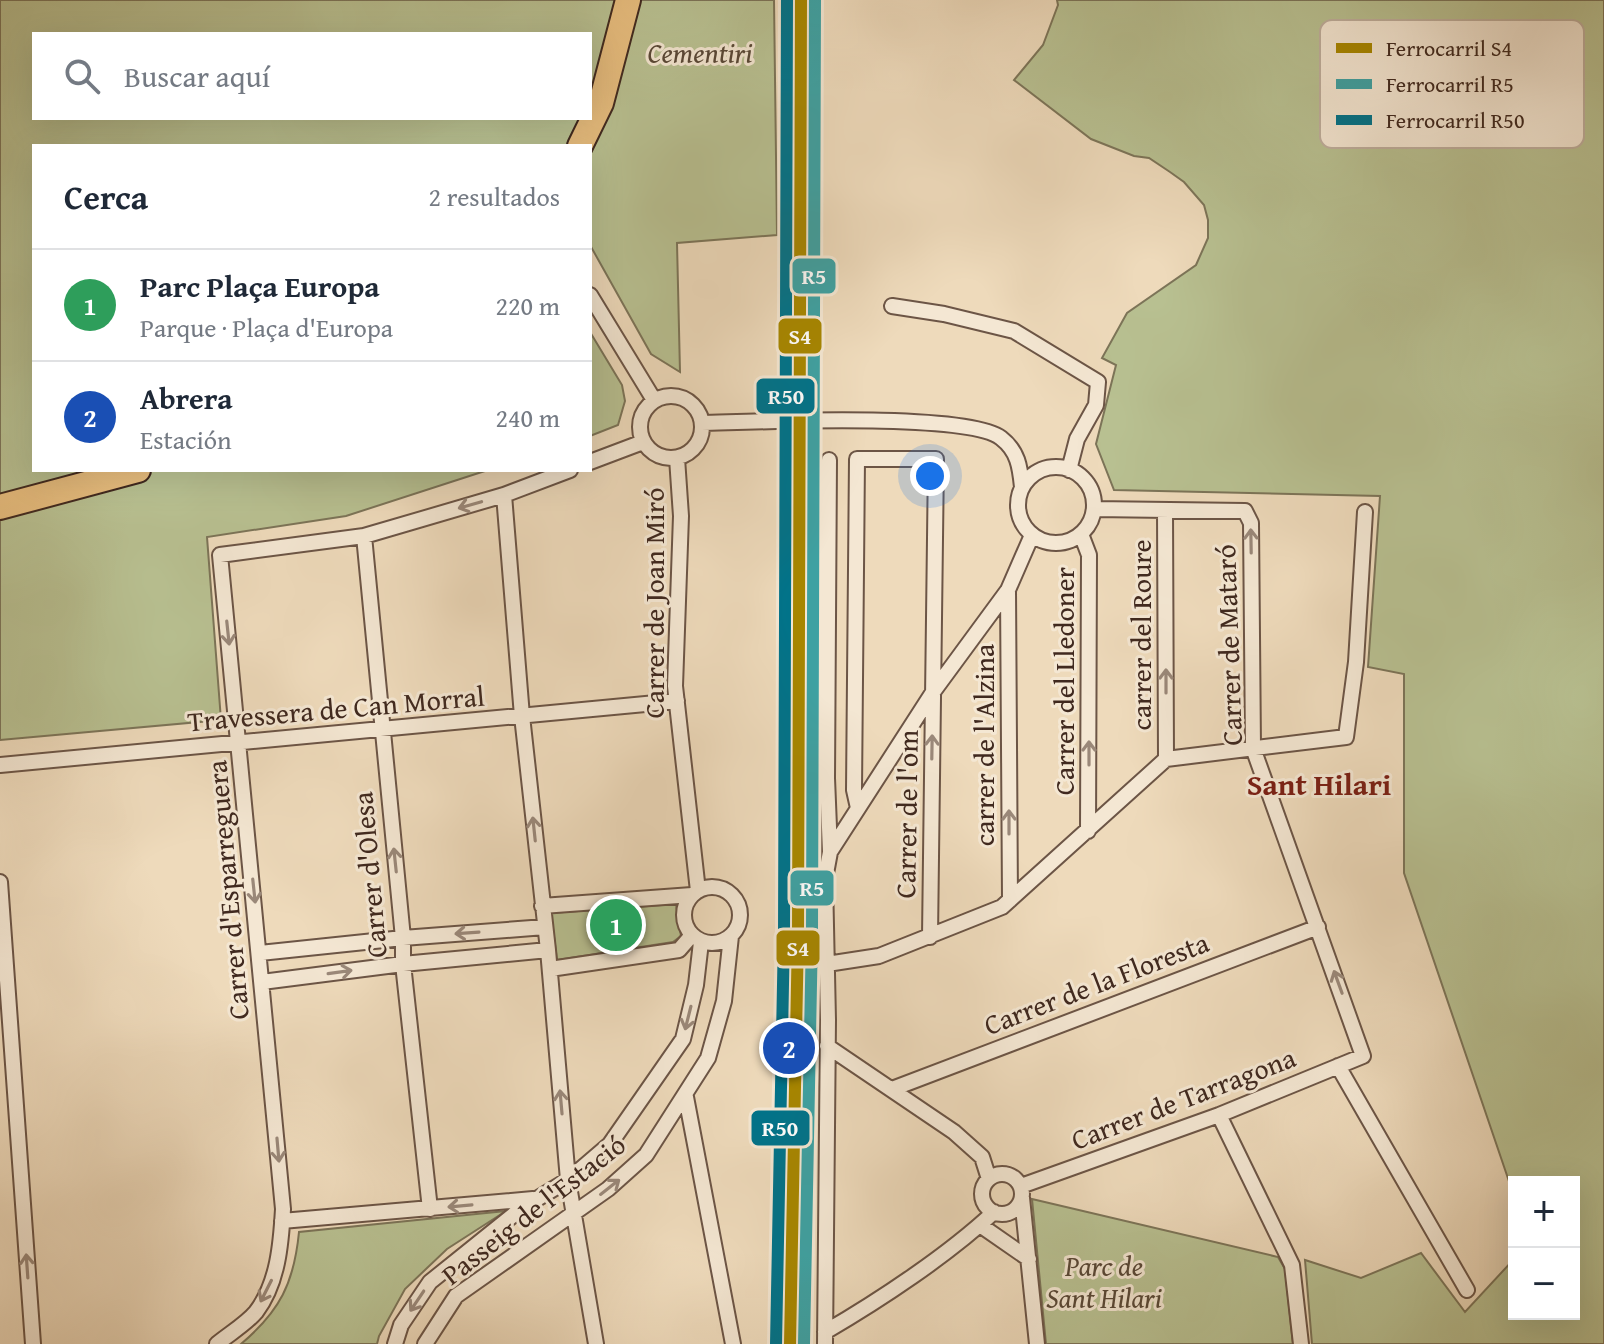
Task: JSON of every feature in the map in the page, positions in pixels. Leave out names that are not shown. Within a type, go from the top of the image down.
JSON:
[{"type":"highway","points":[[592,81],[612,0]]},
{"type":"highway","points":[[581,144],[601,103],[628,0]]},
{"type":"highway","points":[[567,144],[577,120]]},
{"type":"highway","points":[[0,492],[77,472]]},
{"type":"highway","points":[[0,507],[131,472]]},
{"type":"street","points":[[592,298],[654,400]]},
{"type":"street","points":[[892,306],[944,314],[1014,331],[1098,382],[1096,405],[1077,439],[1069,470]]},
{"type":"street","points":[[664,396],[678,396],[688,401],[699,413],[702,423],[695,447],[677,458],[663,458],[653,453],[639,433],[644,409],[664,396]]},
{"type":"street","points":[[702,423],[873,421],[979,428],[1001,438],[1019,459],[1022,487]]},
{"type":"street","points":[[592,461],[643,442]]},
{"type":"street","name":"Carrer de Joan Miró","points":[[677,458],[681,516],[677,701],[695,893]]},
{"type":"street","name":"Carrer de l'om","points":[[858,808],[854,790],[857,459],[936,459],[930,937]]},
{"type":"street","points":[[825,1338],[825,879],[830,852],[827,778],[829,460]]},
{"type":"street","points":[[1048,468],[1069,470],[1088,485],[1093,496],[1094,509],[1090,522],[1081,534],[1070,541],[1057,544],[1043,541],[1023,525],[1018,512],[1022,487],[1029,478],[1048,468]]},
{"type":"street","points":[[364,536],[504,495],[565,472]]},
{"type":"street","points":[[504,495],[522,716],[550,969],[568,1180],[596,1344]]},
{"type":"street","name":"Carrer de Mataró","points":[[1094,509],[1245,511],[1251,523],[1253,748],[1363,1056]]},
{"type":"street","name":"carrer del Roure","points":[[1165,510],[1166,759]]},
{"type":"street","points":[[827,964],[879,956],[1002,907],[1166,759],[1346,737],[1356,662],[1365,512]]},
{"type":"street","name":"Carrer del Lledoner","points":[[1081,534],[1089,555],[1088,831]]},
{"type":"street","points":[[830,852],[933,692],[1008,590],[1032,535]]},
{"type":"street","name":"Carrer d'Esparreguera","points":[[217,1344],[256,1312],[274,1276],[282,1221],[260,953],[220,555],[364,536]]},
{"type":"street","name":"Carrer d'Olesa","points":[[364,536],[403,964],[430,1209]]},
{"type":"street","name":"carrer de l'Alzina","points":[[1008,590],[1010,900]]},
{"type":"street","name":"Travessera de Can Morral","points":[[0,765],[677,701]]},
{"type":"street","points":[[0,882],[6,1059],[33,1344]]},
{"type":"street","points":[[542,906],[695,893],[716,887],[724,890],[737,903],[740,920],[731,936],[717,943],[697,938],[684,920],[687,902],[695,893]]},
{"type":"street","points":[[260,953],[545,927]]},
{"type":"street","name":"Carrer de la Floresta","points":[[892,1089],[1318,927]]},
{"type":"street","name":"Passeig de l'Estació","points":[[425,1344],[456,1296],[608,1189],[646,1155],[686,1097],[708,1058],[724,1001],[731,936]]},
{"type":"street","points":[[550,969],[679,950],[697,938]]},
{"type":"street","name":"Passeig de l'Estació","points":[[395,1344],[401,1325],[430,1282],[538,1199],[568,1180],[610,1144],[683,1039],[696,985],[697,938]]},
{"type":"street","points":[[262,982],[548,950]]},
{"type":"street","points":[[827,1046],[954,1132],[982,1157],[989,1179]]},
{"type":"street","name":"Carrer de Tarragona","points":[[1022,1192],[1363,1056]]},
{"type":"street","points":[[1338,1066],[1467,1290]]},
{"type":"street","points":[[686,1097],[733,1344]]},
{"type":"street","points":[[1219,1115],[1292,1265],[1301,1344]]},
{"type":"street","points":[[1022,1192],[1011,1212],[988,1209],[982,1197],[982,1190],[989,1179],[1007,1174],[1022,1192],[1037,1344]]},
{"type":"street","points":[[282,1221],[538,1199]]},
{"type":"street","points":[[825,1338],[994,1212]]},
{"type":"street","points":[[980,1225],[1029,1259]]},
{"type":"green space","name":"Cementiri","points":[[0,0],[774,0],[777,235],[677,243],[680,372],[651,354],[592,249],[592,144],[32,144],[32,472],[482,472],[346,516],[207,537],[221,720],[0,740]]},
{"type":"green space","points":[[1057,0],[1604,0],[1604,1344],[1312,1344],[1305,1260],[1361,1278],[1421,1253],[1465,1312],[1508,1265],[1508,1320],[1580,1320],[1580,1176],[1508,1178],[1404,873],[1404,674],[1368,667],[1380,496],[1114,490],[1096,444],[1116,365],[1102,358],[1127,313],[1196,265],[1208,238],[1208,220],[1204,205],[1184,182],[1149,158],[1134,156],[1091,139],[1014,80],[1043,45],[1058,5]]},
{"type":"green space","points":[[592,335],[622,385],[625,401],[618,425],[592,435]]},
{"type":"green space","points":[[676,904],[681,936],[673,942],[557,960],[551,913]]},
{"type":"green space","name":"Parc de Sant Hilari","points":[[1032,1199],[1278,1257],[1285,1269],[1293,1344],[1046,1344]]},
{"type":"green space","points":[[506,1211],[447,1249],[405,1289],[377,1344],[241,1344],[266,1320],[283,1295],[293,1266],[299,1232]]},
{"type":"rail line","name":"R50","points":[[776,1344],[784,933],[787,0]]},
{"type":"rail line","name":"S4","points":[[790,1344],[798,933],[801,0]]},
{"type":"rail line","name":"R5","points":[[804,1344],[812,933],[815,0]]},
{"type":"place","name":"Parc Plaça Europa","points":[[616,925]]},
{"type":"place","name":"Abrera","points":[[789,1048]]},
{"type":"district","name":"Sant Hilari","points":[[1319,784]]}]
